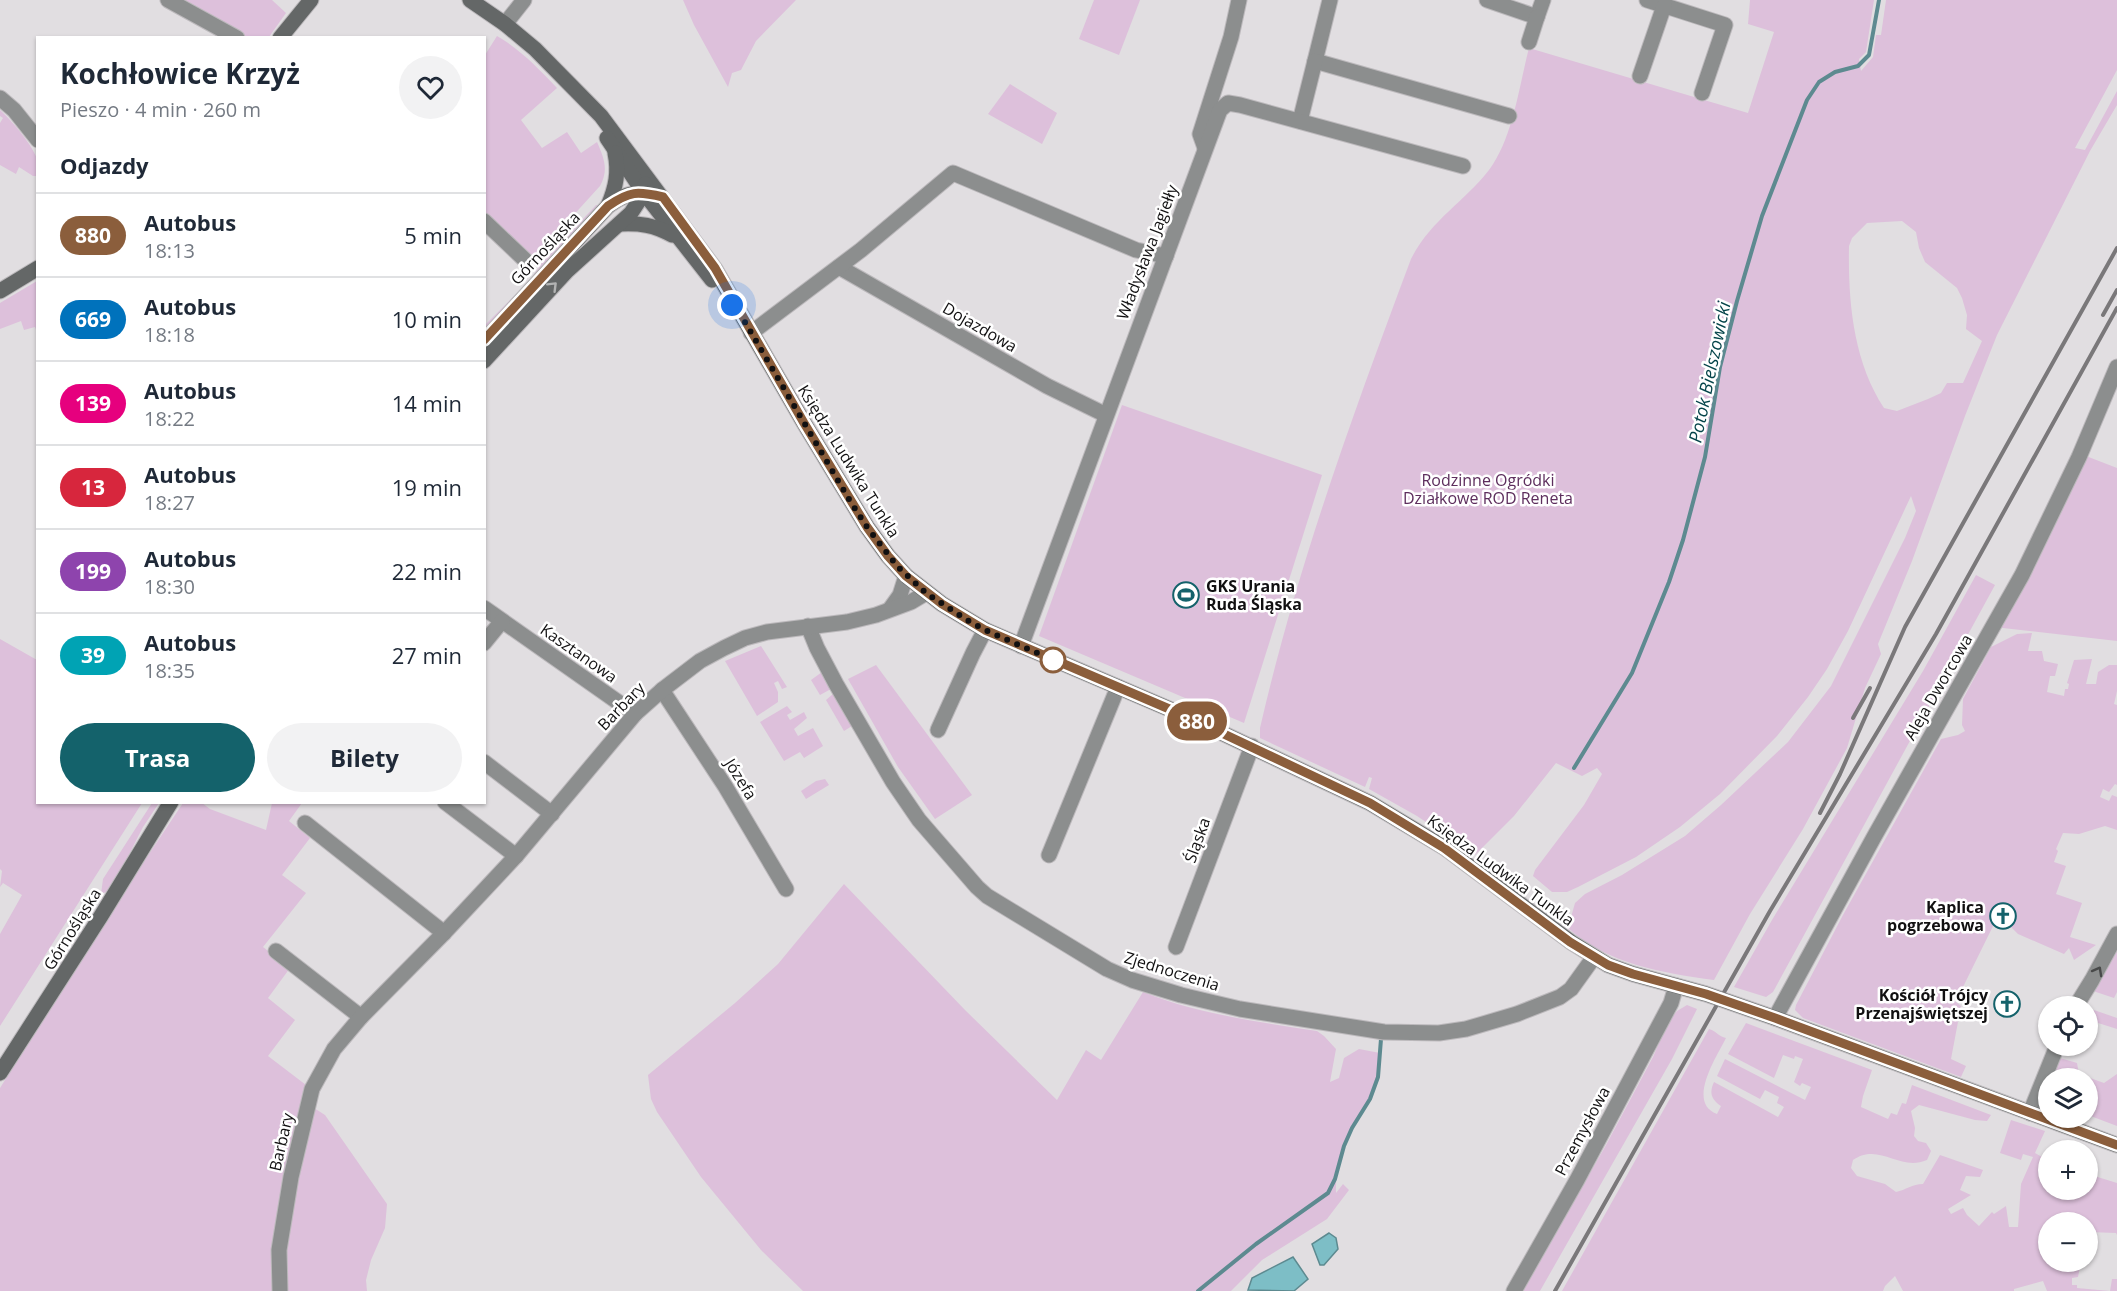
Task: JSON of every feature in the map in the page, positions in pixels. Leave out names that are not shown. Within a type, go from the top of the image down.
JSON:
[{"type":"street","points":[[168,0],[233,36]]},
{"type":"street","points":[[282,36],[311,0]]},
{"type":"street","name":"Księdza Ludwika Tunkla","points":[[470,0],[505,24],[535,49],[581,94],[663,197],[715,268],[751,333],[867,527],[888,556],[926,593],[985,630],[1252,746],[1370,803],[1444,848],[1593,957],[1620,970],[1775,1018],[2117,1145]]},
{"type":"street","points":[[505,24],[524,0]]},
{"type":"street","points":[[1205,148],[1200,134],[1231,37],[1239,0]]},
{"type":"street","points":[[1300,121],[1330,0]]},
{"type":"street","points":[[1487,0],[1537,17]]},
{"type":"street","points":[[1529,42],[1543,0]]},
{"type":"street","points":[[1647,0],[1725,25],[1702,93]]},
{"type":"street","points":[[1640,76],[1664,6]]},
{"type":"street","points":[[1315,61],[1509,116]]},
{"type":"street","name":"Księdza Ludwika Tunkla","points":[[581,94],[614,150],[644,193],[742,317]]},
{"type":"street","points":[[0,99],[14,110],[36,138]]},
{"type":"street","name":"Władysława Jagiełły","points":[[1021,646],[1220,110],[1228,103],[1463,166]]},
{"type":"street","name":"Górnośląska","points":[[608,206],[617,179],[618,165],[614,150]]},
{"type":"street","points":[[751,333],[839,267],[952,173],[1136,250],[1166,256]]},
{"type":"street","points":[[644,193],[646,175]]},
{"type":"street","name":"Górnośląska","points":[[486,338],[608,206],[625,195],[635,192],[663,197]]},
{"type":"street","name":"Górnośląska","points":[[486,359],[567,271],[606,234],[620,224],[638,204],[644,193]]},
{"type":"street","points":[[486,223],[525,260]]},
{"type":"street","points":[[620,224],[655,226],[678,238]]},
{"type":"street","name":"Dojazdowa","points":[[839,267],[1047,386],[1106,415]]},
{"type":"street","points":[[0,291],[36,269]]},
{"type":"street","name":"Aleja Dworcowa","points":[[1775,1018],[1885,817],[2022,575],[2075,466],[2117,367]]},
{"type":"street","points":[[890,609],[900,594],[906,576]]},
{"type":"street","name":"Barbary","points":[[280,1291],[281,1239],[291,1177],[312,1089],[334,1049],[361,1017],[516,856],[635,714],[700,661],[734,643],[767,632],[848,622],[911,602],[926,593]]},
{"type":"street","name":"Kasztanowa","points":[[486,610],[635,714]]},
{"type":"street","points":[[486,641],[502,621]]},
{"type":"street","name":"Zjednoczenia","points":[[808,626],[836,684],[893,782],[919,820],[977,887],[987,896],[1087,957],[1132,980],[1210,1003],[1287,1017],[1384,1032],[1438,1033],[1466,1029],[1507,1017],[1560,996],[1576,984],[1593,957]]},
{"type":"street","points":[[938,730],[985,630]]},
{"type":"street","points":[[1049,855],[1118,687]]},
{"type":"street","name":"Józefa","points":[[662,690],[725,786],[786,889]]},
{"type":"street","name":"Śląska","points":[[1176,947],[1252,746]]},
{"type":"street","points":[[486,764],[552,813]]},
{"type":"street","name":"Górnośląska","points":[[0,1073],[170,804]]},
{"type":"street","points":[[448,804],[516,856]]},
{"type":"street","points":[[305,823],[444,933]]},
{"type":"street","points":[[2082,996],[2117,934]]},
{"type":"street","points":[[276,951],[361,1017]]},
{"type":"street","name":"Przemysłowa","points":[[1514,1291],[1577,1180],[1671,1003],[1676,986]]},
{"type":"street","points":[[2030,1113],[2053,1056]]},
{"type":"green space","points":[[183,0],[272,0],[286,13],[270,36],[244,36]]},
{"type":"green space","points":[[683,0],[796,0],[756,41],[741,70],[732,73],[728,87]]},
{"type":"green space","points":[[1094,0],[1140,0],[1119,55],[1079,39]]},
{"type":"green space","name":"Rodzinne Ogródki Działkowe ROD Reneta","points":[[1750,0],[1874,0],[1866,52],[1859,59],[1861,71],[1873,57],[1876,35],[1881,35],[1886,0],[2117,0],[2117,70],[2075,148],[2085,150],[2117,91],[2117,105],[2090,151],[1997,335],[1912,561],[1878,644],[1881,654],[1865,688],[1847,748],[1803,829],[1750,914],[1714,980],[1636,965],[1600,950],[1568,928],[1575,903],[1585,894],[1622,875],[1685,836],[1788,742],[1831,686],[1905,538],[1916,511],[1911,496],[1848,631],[1827,669],[1777,736],[1720,794],[1680,827],[1636,857],[1567,892],[1552,892],[1533,876],[1535,870],[1584,805],[1602,774],[1597,768],[1582,776],[1556,763],[1514,816],[1475,855],[1417,816],[1369,789],[1372,778],[1369,777],[1365,787],[1260,738],[1260,728],[1309,550],[1347,433],[1411,259],[1437,223],[1489,170],[1497,157],[1510,127],[1529,48],[1748,113],[1774,32],[1748,24]],"holes":[[[1902,221],[1916,232],[1925,262],[1957,288],[1967,315],[1966,329],[1982,341],[1963,383],[1947,383],[1941,393],[1897,411],[1884,408],[1865,371],[1859,351],[1851,309],[1849,246],[1852,238],[1867,223]]]},
{"type":"green space","points":[[497,36],[521,53],[557,88],[521,120],[542,148],[567,132],[581,153],[597,142],[602,153],[604,175],[600,186],[530,263],[486,221],[486,53]]},
{"type":"green space","points":[[1010,84],[1057,113],[1042,144],[988,114]]},
{"type":"green space","points":[[0,110],[32,149],[36,156],[36,176],[19,167],[16,174],[0,165],[0,123],[3,118],[0,116]]},
{"type":"green space","points":[[596,205],[600,205],[486,329],[486,324],[530,280],[541,264]]},
{"type":"green space","points":[[36,282],[36,330],[35,327],[24,330],[21,321],[0,329],[0,303]]},
{"type":"green space","points":[[1122,405],[1322,475],[1244,723],[1039,636]]},
{"type":"green space","points":[[2086,456],[2117,468],[2117,641],[1994,627]]},
{"type":"green space","points":[[1976,575],[1995,585],[1773,992],[1766,997],[1734,987],[1923,671]]},
{"type":"green space","points":[[2032,633],[2028,651],[2042,651],[2044,661],[2058,664],[2055,676],[2050,676],[2047,692],[2064,696],[2065,689],[2068,689],[2069,684],[2067,683],[2074,660],[2092,659],[2086,684],[2096,684],[2098,672],[2109,665],[2117,665],[2117,691],[2114,704],[2117,705],[2117,785],[2115,784],[2109,792],[2103,789],[2100,797],[2109,801],[2112,795],[2117,797],[2117,830],[2105,826],[2079,834],[2063,833],[2056,849],[2058,851],[2054,862],[2066,866],[2056,894],[2082,903],[2070,937],[2096,945],[2074,960],[2069,948],[2064,954],[2018,934],[2008,924],[2012,914],[1997,908],[1993,918],[1995,922],[1963,987],[1962,995],[1954,994],[1952,999],[1961,1006],[1951,1059],[1966,1066],[1961,1077],[1803,1018],[1795,1010],[1843,915],[1941,739],[1965,731],[1962,725],[1963,699],[1991,647],[2017,634]]},
{"type":"green space","points":[[0,639],[36,659],[36,804],[141,804],[0,1026],[0,934],[22,895],[3,883],[0,887],[2,871],[0,869]]},
{"type":"green space","points":[[761,646],[787,687],[782,689],[778,681],[774,683],[778,692],[778,702],[757,716],[725,661]]},
{"type":"green space","points":[[876,665],[972,795],[935,819],[898,767],[848,679]]},
{"type":"green space","points":[[822,672],[831,689],[820,695],[811,680]]},
{"type":"green space","points":[[833,694],[852,726],[844,731],[826,700]]},
{"type":"green space","points":[[787,706],[792,712],[787,715],[790,720],[804,712],[807,718],[794,729],[798,736],[813,728],[823,746],[804,758],[800,752],[784,761],[760,722]]},
{"type":"green space","points":[[825,779],[829,785],[806,799],[801,791],[816,781]]},
{"type":"green space","points":[[151,804],[158,804],[143,827],[111,890],[101,894],[103,879]]},
{"type":"green space","points":[[182,804],[203,804],[210,809],[266,830],[272,804],[301,804],[289,821],[310,838],[282,875],[306,893],[263,947],[290,968],[268,998],[295,1020],[268,1056],[306,1085],[303,1101],[325,1115],[387,1204],[385,1228],[371,1260],[366,1280],[367,1291],[0,1291],[0,1088]]},
{"type":"green space","points":[[844,884],[965,1010],[1057,1100],[1086,1050],[1101,1060],[1143,992],[1207,1012],[1317,1031],[1336,1049],[1330,1082],[1339,1078],[1344,1058],[1359,1049],[1380,1053],[1373,1093],[1349,1133],[1340,1158],[1336,1193],[1343,1184],[1349,1190],[1327,1219],[1262,1260],[1231,1291],[803,1291],[761,1250],[701,1177],[657,1112],[651,1099],[648,1075],[778,964]]},
{"type":"green space","points":[[2117,950],[2117,992],[2114,998],[2093,991]]},
{"type":"green space","points":[[1687,1005],[1697,1009],[1672,1059],[1540,1291],[1523,1291],[1606,1145],[1653,1057],[1668,1022],[1677,1011]]},
{"type":"green space","points":[[2098,1011],[2117,1018],[2117,1029],[2098,1023]]},
{"type":"green space","points":[[1746,1023],[1872,1070],[1861,1107],[1888,1119],[1891,1113],[1897,1115],[1902,1103],[1906,1104],[1912,1085],[1991,1115],[1987,1121],[1975,1120],[1919,1105],[1911,1111],[1915,1128],[1914,1136],[1918,1141],[1926,1143],[1931,1151],[1927,1160],[1907,1163],[1872,1154],[1853,1160],[1851,1168],[1857,1176],[1885,1184],[1896,1192],[1923,1184],[1940,1155],[1983,1170],[1980,1177],[1966,1176],[1960,1190],[1971,1195],[1948,1209],[1951,1214],[1963,1208],[1979,1226],[1992,1212],[1994,1214],[2006,1206],[2009,1227],[2018,1227],[2021,1184],[2033,1157],[2023,1154],[2021,1160],[2000,1153],[2011,1120],[2045,1131],[2041,1140],[2038,1140],[2035,1153],[2038,1155],[2038,1200],[2098,1200],[2098,1177],[2117,1183],[2117,1235],[2116,1233],[2098,1232],[2098,1212],[2038,1212],[2038,1272],[2079,1272],[2078,1277],[2072,1278],[2072,1285],[2077,1285],[2077,1288],[2110,1291],[2047,1291],[2043,1281],[2014,1289],[2014,1291],[1903,1291],[1895,1276],[1883,1291],[1562,1291],[1709,1029],[1726,1038],[1706,1079],[1704,1100],[1708,1108],[1717,1114],[1721,1106],[1712,1096],[1714,1082],[1778,1117],[1784,1107],[1777,1103],[1779,1097],[1765,1090],[1760,1099],[1717,1076],[1725,1059],[1805,1100],[1811,1087],[1802,1083],[1800,1086],[1794,1082],[1803,1059],[1783,1055],[1774,1078],[1728,1054]]},
{"type":"green space","points":[[2060,1058],[2077,1063],[2078,1068],[2056,1068]]},
{"type":"green space","points":[[2117,1074],[2117,1126],[2098,1119],[2098,1081],[2104,1083]]},
{"type":"green space","points":[[2112,1279],[2117,1279],[2117,1291],[2110,1291]]},
{"type":"water","points":[[1329,1233],[1336,1238],[1338,1249],[1324,1265],[1320,1265],[1312,1244]]},
{"type":"water","points":[[1293,1257],[1308,1279],[1294,1291],[1248,1290],[1252,1278]]},
{"type":"waterway","name":"Potok Bielszowicki","points":[[1574,768],[1632,673],[1669,582],[1683,540],[1705,457],[1720,367],[1737,301],[1762,216],[1807,100],[1819,82],[1835,72],[1858,66],[1869,55],[1879,0]]},
{"type":"waterway","name":"Potok Bielszowicki","points":[[1198,1291],[1256,1244],[1328,1193],[1335,1179],[1344,1146],[1370,1099],[1378,1077],[1381,1039]]},
{"type":"railway","points":[[1820,813],[1840,774],[1905,627],[2117,248]]},
{"type":"railway","points":[[2103,315],[2117,290]]},
{"type":"railway","points":[[1555,1291],[1770,911],[1936,634],[2117,308]]},
{"type":"railway","points":[[1853,718],[1870,688]]},
{"type":"bus line","name":"880","points":[[486,338],[608,206],[625,195],[635,192],[663,197],[715,268],[748,328],[867,527],[906,576],[942,604],[985,630],[1254,746],[1370,803],[1444,848],[1570,942],[1608,965],[1706,994],[1775,1018],[2117,1145]]},
{"type":"place","name":"GKS Urania Ruda Śląska","points":[[1186,595]]},
{"type":"place","name":"Kaplica pogrzebowa","points":[[2003,916]]},
{"type":"place","name":"Kościół Trójcy Przenajświętszej","points":[[2007,1004]]},
{"type":"route","points":[[732,305],[742,317],[867,527],[906,576],[926,593],[967,620],[1053,660]]}]
